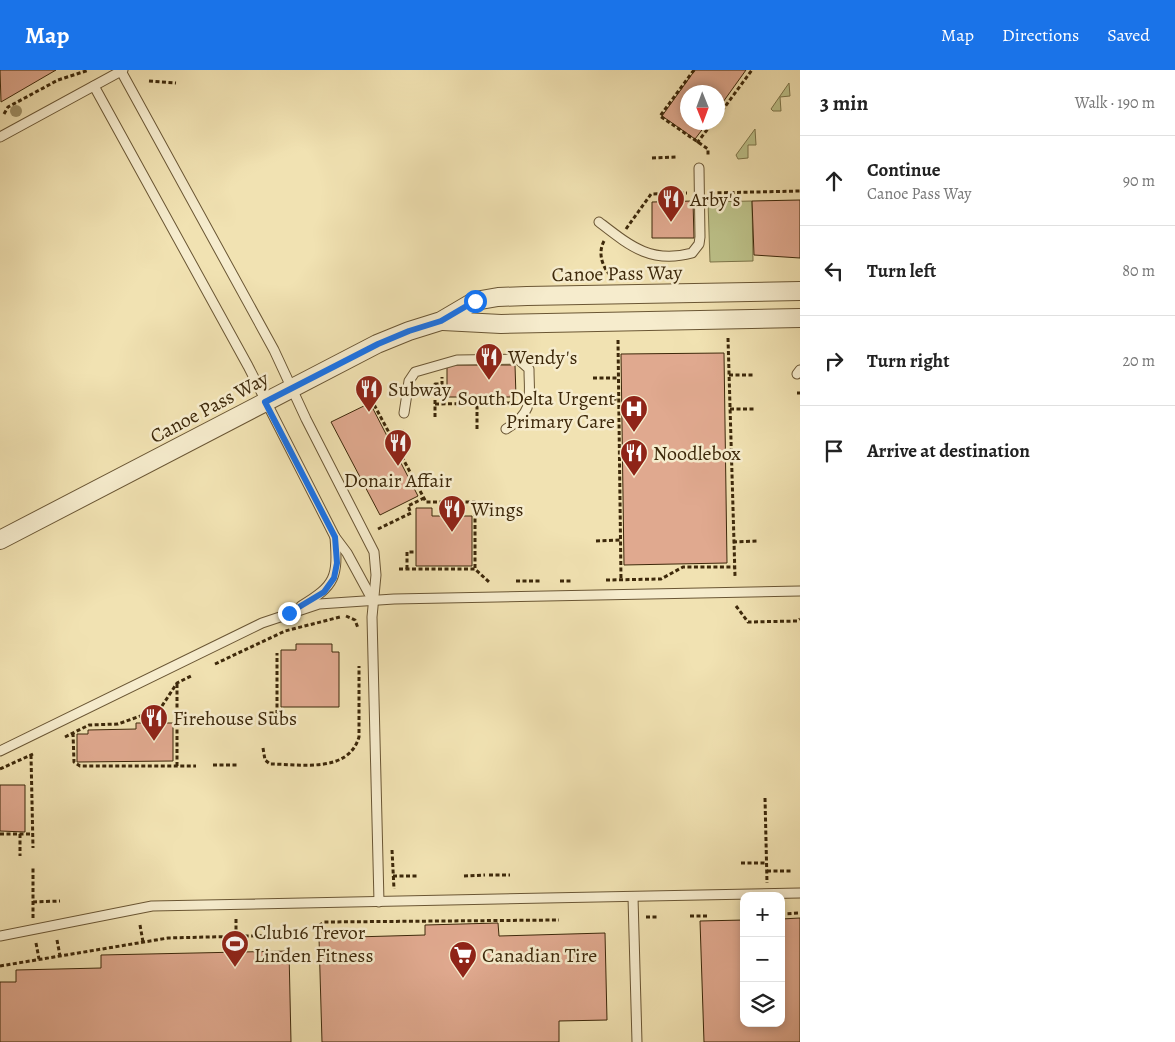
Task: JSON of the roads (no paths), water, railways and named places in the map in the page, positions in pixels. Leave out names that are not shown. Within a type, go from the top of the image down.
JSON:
[{"type":"street","name":"Canoe Pass Way","points":[[0,540],[378,344],[409,331],[441,321],[475,301],[498,297],[800,291]]},
{"type":"street","name":"Canoe Pass Way","points":[[441,321],[501,324],[800,318]]},
{"type":"lane","points":[[0,137],[122,71],[274,350],[374,552],[376,575],[372,599],[379,902]]},
{"type":"lane","points":[[94,86],[265,402],[335,537],[347,553],[372,599]]},
{"type":"lane","points":[[600,222],[642,253],[652,255],[692,253],[699,244],[700,237],[699,168]]},
{"type":"lane","points":[[404,413],[409,381],[415,372],[457,360],[518,359],[528,369],[528,408],[520,421],[506,429]]},
{"type":"lane","points":[[289,613],[324,592],[334,578],[337,563],[335,537]]},
{"type":"lane","points":[[0,751],[262,623],[319,604],[372,599],[800,591]]},
{"type":"lane","points":[[0,936],[152,906],[800,893]]},
{"type":"lane","points":[[633,897],[637,1042]]},
{"type":"place","name":"Arby's","points":[[671,223]]},
{"type":"place","name":"Wendy's","points":[[489,381]]},
{"type":"place","name":"Subway","points":[[369,413]]},
{"type":"place","name":"South Delta Urgent Primary Care","points":[[634,433]]},
{"type":"place","name":"Donair Affair","points":[[398,467]]},
{"type":"place","name":"Noodlebox","points":[[634,477]]},
{"type":"place","name":"Wings","points":[[452,533]]},
{"type":"place","name":"Firehouse Subs","points":[[154,742]]},
{"type":"place","name":"Club16 Trevor Linden Fitness","points":[[235,968]]},
{"type":"place","name":"Canadian Tire","points":[[463,979]]}]
